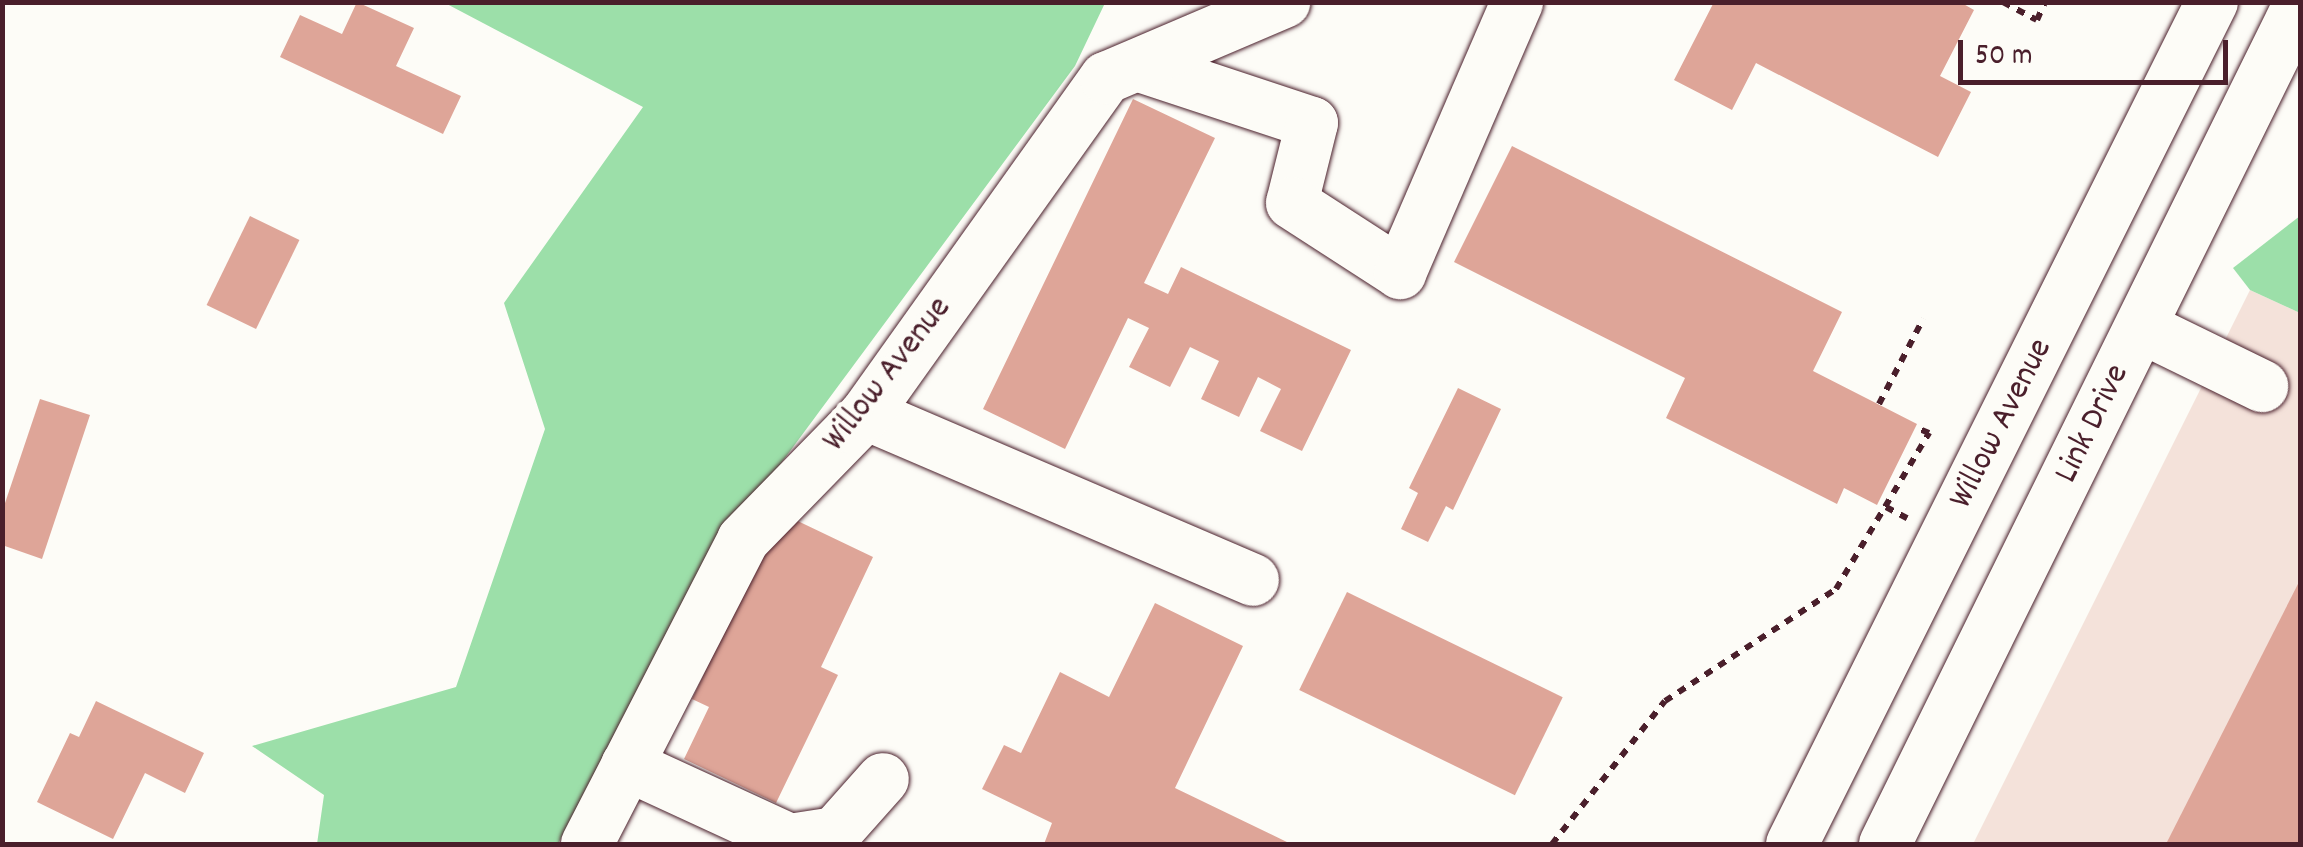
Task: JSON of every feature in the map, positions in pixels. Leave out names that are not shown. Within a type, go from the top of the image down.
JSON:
[{"type":"street","name":"Willow Avenue","points":[[586,844],[742,540],[866,414],[1106,78],[1143,66],[1284,2]]},
{"type":"street","points":[[1143,66],[1312,123],[1292,203],[1400,273],[1517,2]]},
{"type":"street","name":"Willow Avenue","points":[[1792,844],[2212,2]]},
{"type":"street","name":"Link Drive","points":[[1885,844],[2300,3]]},
{"type":"street","points":[[2140,327],[2262,386]]},
{"type":"street","points":[[866,414],[1252,580]]},
{"type":"street","points":[[627,765],[790,840],[835,833],[883,779]]},
{"type":"path","points":[[2003,2],[2037,20],[2046,2]]},
{"type":"path","points":[[1879,404],[1922,319]]},
{"type":"path","points":[[1552,844],[1664,701],[1836,589],[1929,433],[1916,427]]},
{"type":"shaded area","points":[[2250,290],[2300,313],[2300,844],[1973,844]]},
{"type":"green space","points":[[445,3],[1105,3],[1075,66],[691,585],[558,844],[317,844],[324,795],[252,746],[456,687],[545,429],[504,303],[643,107]]},
{"type":"green space","points":[[2300,216],[2300,313],[2250,290],[2233,268]]},
{"type":"building","points":[[357,2],[414,28],[396,66],[461,96],[443,134],[280,57],[300,15],[342,34]]},
{"type":"building","points":[[1714,2],[1960,2],[1974,10],[1940,76],[1971,92],[1938,157],[1756,63],[1732,110],[1674,80]]},
{"type":"building","points":[[1133,99],[1215,138],[1144,283],[1168,294],[1181,267],[1351,350],[1302,451],[1260,431],[1281,389],[1258,377],[1239,417],[1201,399],[1219,361],[1190,347],[1170,387],[1129,367],[1149,328],[1128,318],[1065,449],[983,409]]},
{"type":"building","points":[[1512,146],[1842,312],[1813,371],[1917,424],[1877,505],[1844,488],[1837,504],[1666,418],[1685,378],[1454,262]]},
{"type":"building","points":[[250,216],[299,240],[256,329],[207,305]]},
{"type":"building","points":[[1458,388],[1501,409],[1453,510],[1446,506],[1428,542],[1401,529],[1418,493],[1409,488]]},
{"type":"building","points":[[40,399],[90,415],[42,559],[2,545],[2,512]]},
{"type":"building","points":[[781,513],[873,557],[821,667],[838,675],[776,803],[684,759],[709,707],[692,699]]},
{"type":"building","points":[[2300,580],[2300,844],[2166,844]]},
{"type":"building","points":[[1347,592],[1563,697],[1515,795],[1299,690]]},
{"type":"building","points":[[1155,603],[1243,646],[1175,788],[1291,844],[1044,844],[1052,823],[982,789],[1004,745],[1021,753],[1060,672],[1109,697]]},
{"type":"building","points":[[96,701],[204,753],[185,793],[145,773],[113,839],[37,802],[70,733],[79,737]]}]
